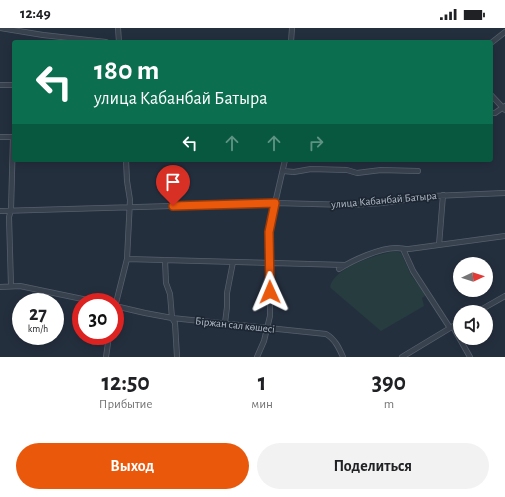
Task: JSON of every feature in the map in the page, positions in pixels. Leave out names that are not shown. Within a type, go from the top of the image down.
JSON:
[{"type":"street","points":[[0,28],[88,40]]},
{"type":"street","points":[[118,28],[119,40]]},
{"type":"street","points":[[291,40],[292,28]]},
{"type":"street","points":[[493,42],[504,34],[499,28]]},
{"type":"street","points":[[0,85],[12,85]]},
{"type":"street","points":[[493,97],[504,108],[493,113]]},
{"type":"street","points":[[0,137],[12,137]]},
{"type":"street","points":[[11,286],[9,217],[11,210],[13,162]]},
{"type":"street","points":[[118,293],[127,259],[130,207],[126,162]]},
{"type":"street","points":[[257,357],[261,351],[268,328],[270,310],[269,232],[285,162]]},
{"type":"street","points":[[283,171],[294,172],[311,169],[347,170],[358,173],[381,170],[418,171]]},
{"type":"street","name":"улица Кабанбай Батыра","points":[[0,211],[275,203],[350,205],[443,195],[505,193]]},
{"type":"street","points":[[438,244],[443,195]]},
{"type":"street","points":[[340,269],[377,252],[396,248],[403,250],[505,236]]},
{"type":"street","points":[[403,250],[413,271],[470,357]]},
{"type":"street","points":[[127,259],[346,265]]},
{"type":"street","points":[[165,260],[166,283],[170,294],[172,318],[175,323],[177,357]]},
{"type":"street","points":[[225,323],[227,293],[233,262]]},
{"type":"street","points":[[0,287],[20,286],[72,297]]},
{"type":"street","points":[[490,305],[505,296]]},
{"type":"street","name":"Біржан сал көшесі","points":[[124,308],[172,318],[326,334],[336,343],[343,357]]},
{"type":"street","points":[[402,357],[451,328]]},
{"type":"street","points":[[106,357],[108,345]]},
{"type":"green space","points":[[396,251],[401,253],[411,275],[426,295],[422,298],[424,306],[381,331],[330,287],[333,280],[339,273],[348,268],[368,258]]},
{"type":"route","points":[[173,206],[275,203],[269,232],[270,292]]}]
